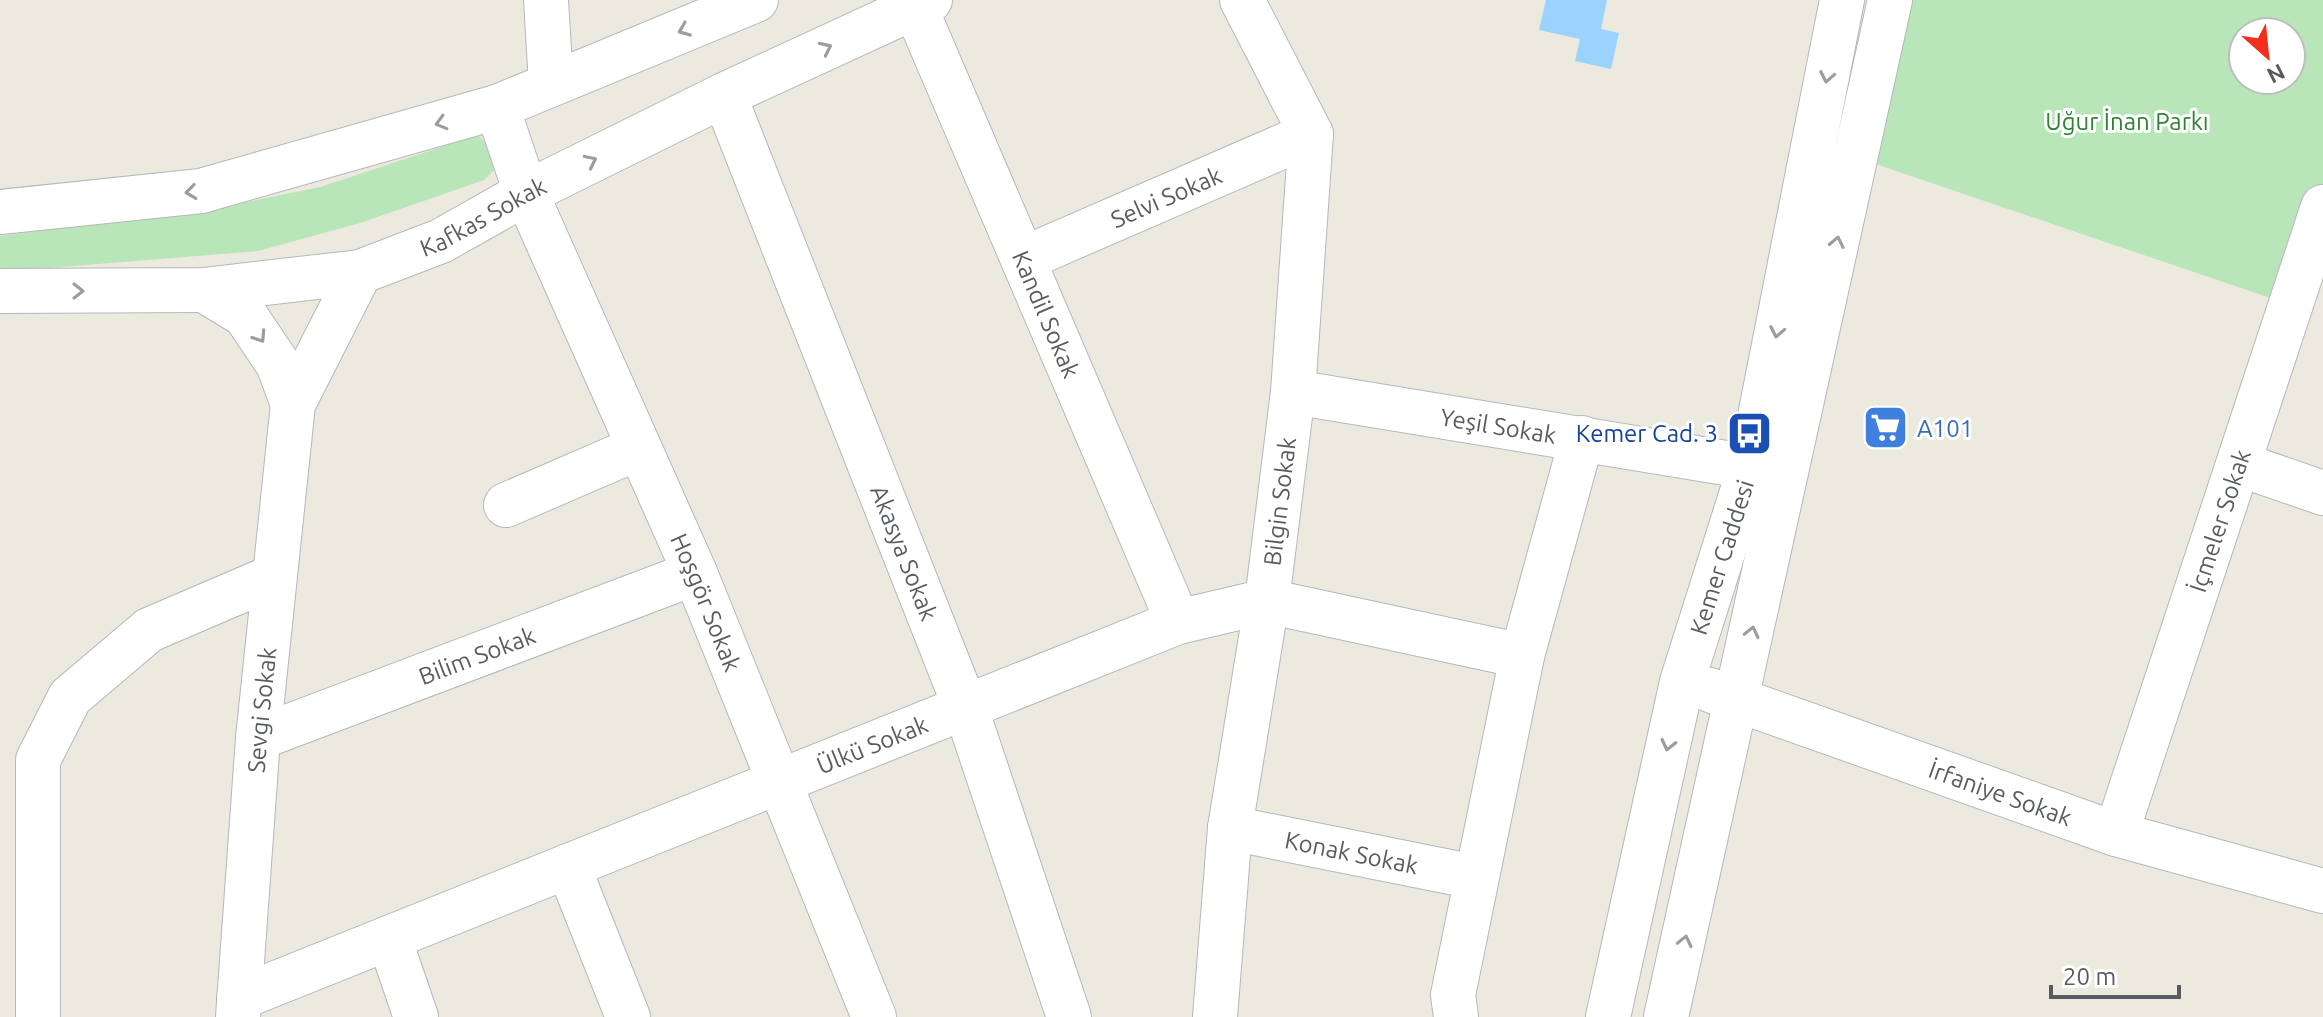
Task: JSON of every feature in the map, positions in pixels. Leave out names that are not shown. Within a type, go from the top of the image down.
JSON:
[{"type":"street","points":[[546,0],[551,84]]},
{"type":"street","points":[[0,212],[201,191],[497,107],[756,0]]},
{"type":"street","points":[[1242,0],[1311,134]]},
{"type":"street","name":"Kemer Caddesi","points":[[1608,1017],[1682,682],[1750,467],[1842,0]]},
{"type":"street","name":"Kemer Caddesi","points":[[1666,1017],[1890,0]]},
{"type":"street","name":"Kafkas Sokak","points":[[0,291],[204,290],[360,272],[441,241],[526,193],[724,95],[923,3]]},
{"type":"street","name":"Kandil Sokak","points":[[923,3],[1023,259],[1178,622]]},
{"type":"street","name":"Akasya Sokak","points":[[724,95],[966,709],[1069,1017]]},
{"type":"street","name":"Hoşgör Sokak","points":[[497,107],[526,193],[695,573],[874,1017]]},
{"type":"street","name":"Selvi Sokak","points":[[1023,259],[1311,134]]},
{"type":"street","name":"Bilgin Sokak","points":[[1215,1017],[1230,828],[1267,601],[1293,392],[1311,134]]},
{"type":"street","name":"İçmeler Sokak","points":[[2116,834],[2323,207]]},
{"type":"street","points":[[293,404],[360,272]]},
{"type":"street","points":[[204,290],[245,315],[278,364],[293,404]]},
{"type":"street","name":"Yeşil Sokak","points":[[1293,392],[1750,467]]},
{"type":"street","name":"Sevgi Sokak","points":[[239,1007],[258,738],[293,404]]},
{"type":"street","points":[[1456,1017],[1453,995],[1522,656],[1582,438]]},
{"type":"street","points":[[506,505],[638,448]]},
{"type":"street","points":[[2239,464],[2323,493]]},
{"type":"street","name":"Bilim Sokak","points":[[258,738],[695,573]]},
{"type":"street","points":[[38,1017],[38,760],[70,697],[149,630],[275,576]]},
{"type":"street","name":"Ülkü Sokak","points":[[239,1007],[389,938],[1178,622],[1267,601],[1522,656]]},
{"type":"street","name":"İrfaniye Sokak","points":[[1682,682],[1736,698],[2116,834],[2323,891]]},
{"type":"street","name":"Konak Sokak","points":[[1230,828],[1475,877]]},
{"type":"street","points":[[568,866],[628,1017]]},
{"type":"street","points":[[389,938],[416,1017]]},
{"type":"green space","name":"Uğur İnan Parkı","points":[[1890,0],[2323,0],[2323,207],[2291,305],[1855,157]]},
{"type":"green space","points":[[478,135],[489,146],[494,170],[484,180],[360,223],[258,251],[0,272],[0,236],[227,206],[320,187]]},
{"type":"water","points":[[1546,0],[1607,0],[1601,29],[1619,33],[1611,69],[1575,61],[1580,39],[1539,30]]},
{"type":"place","name":"A101","points":[[1886,428]]},
{"type":"place","name":"Kemer Cad. 3","points":[[1749,433]]}]
